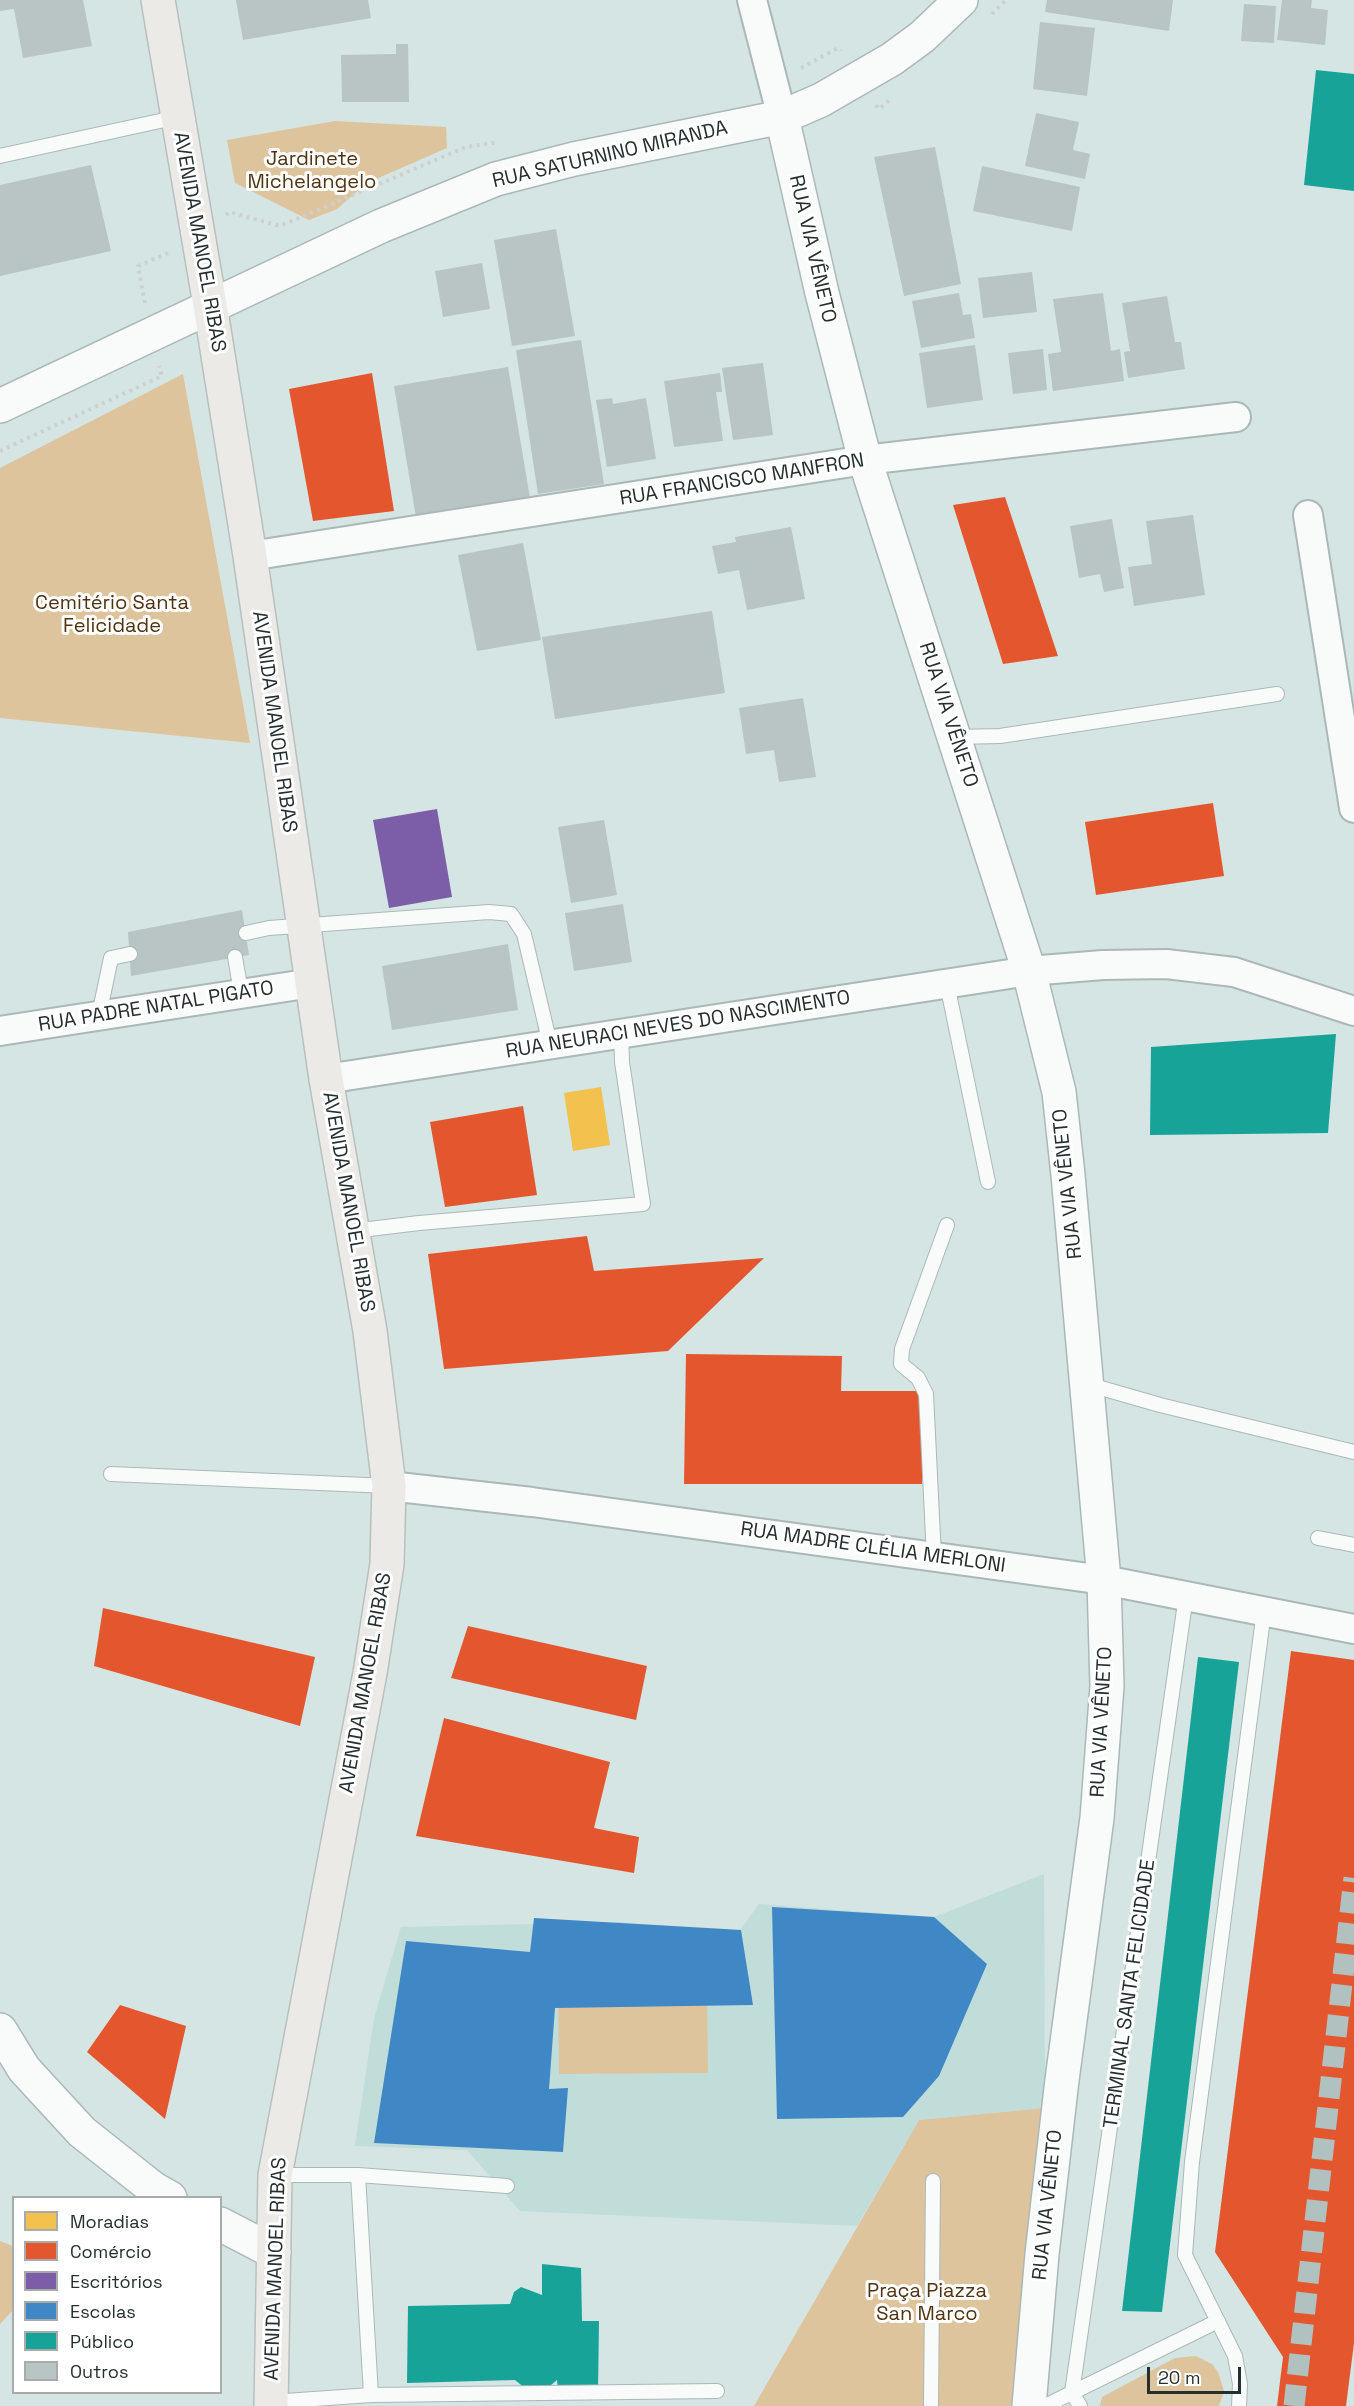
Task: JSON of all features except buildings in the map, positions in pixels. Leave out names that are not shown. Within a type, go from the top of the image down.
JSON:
[{"type":"main road","name":"AVENIDA MANOEL RIBAS","points":[[158,0],[250,556],[326,1079],[370,1331],[389,1486],[387,1564],[370,1673],[275,2175],[271,2404]]},
{"type":"main road","name":"RUA SATURNINO MIRANDA","points":[[0,406],[381,226],[496,179],[574,159],[782,117],[831,95],[892,59],[922,37],[961,0]]},
{"type":"main road","name":"RUA VIA VÊNETO","points":[[782,117],[822,293],[865,460],[1029,971],[1059,1092],[1104,1580],[1107,1686],[1097,1818],[1062,2080],[1042,2254],[1029,2406]]},
{"type":"main road","points":[[0,2030],[12,2067],[82,2132],[154,2189],[166,2196]]},
{"type":"main road","points":[[222,2225],[274,2252]]},
{"type":"street","name":"RUA VIA VÊNETO","points":[[752,0],[782,117]]},
{"type":"street","name":"RUA FRANCISCO MANFRON","points":[[250,556],[865,460],[1236,417]]},
{"type":"street","points":[[1308,515],[1354,808]]},
{"type":"street","name":"RUA NEURACI NEVES DO NASCIMENTO","points":[[326,1079],[1029,971],[1102,965],[1166,964],[1234,972],[1354,1011]]},
{"type":"street","name":"RUA PADRE NATAL PIGATO","points":[[0,1031],[241,992],[312,983]]},
{"type":"street","name":"RUA MADRE CLÉLIA MERLONI","points":[[389,1486],[532,1502],[1104,1580],[1354,1629]]},
{"type":"lane","points":[[0,156],[178,117]]},
{"type":"lane","points":[[955,737],[1000,736],[1277,694]]},
{"type":"lane","points":[[246,933],[268,928],[489,912],[511,914],[524,934],[550,1044]]},
{"type":"lane","points":[[99,1015],[111,958],[130,954]]},
{"type":"lane","points":[[235,957],[241,992]]},
{"type":"lane","points":[[947,984],[988,1182]]},
{"type":"lane","points":[[351,1232],[419,1223],[643,1203],[622,1062],[621,1033]]},
{"type":"lane","points":[[934,1557],[926,1394],[918,1378],[901,1364],[902,1349],[947,1225]]},
{"type":"lane","points":[[1087,1384],[1160,1405],[1354,1452]]},
{"type":"lane","points":[[111,1474],[389,1486]]},
{"type":"lane","points":[[1318,1538],[1354,1545]]},
{"type":"lane","name":"TERMINAL SANTA FELICIDADE","points":[[1072,2393],[1186,1596]]},
{"type":"lane","points":[[1239,2406],[1238,2368],[1218,2321],[1185,2255],[1192,2162],[1264,1611]]},
{"type":"lane","points":[[275,2175],[358,2175],[439,2179],[507,2186]]},
{"type":"lane","points":[[358,2175],[371,2395]]},
{"type":"lane","points":[[932,2406],[933,2181]]},
{"type":"lane","points":[[1045,2406],[1218,2321]]},
{"type":"lane","points":[[271,2404],[371,2395],[717,2391]]},
{"type":"lane","points":[[1072,2393],[1080,2406]]},
{"type":"shaded area","points":[[1044,1874],[1045,2108],[919,2120],[857,2226],[520,2211],[467,2150],[355,2146],[374,2018],[401,1927],[618,1922],[740,1930],[759,1904],[934,1917]]},
{"type":"green space","name":"Jardinete Michelangelo","points":[[335,121],[446,127],[447,148],[367,183],[337,209],[309,220],[235,183],[227,140]]},
{"type":"green space","name":"Cemitério Santa Felicidade","points":[[183,374],[250,743],[0,718],[0,468]]},
{"type":"green space","points":[[707,1975],[708,2073],[559,2074],[558,1976]]},
{"type":"green space","name":"Praça Piazza San Marco","points":[[1045,2108],[1019,2406],[754,2406],[919,2120]]},
{"type":"green space","points":[[0,2241],[12,2246],[12,2311],[0,2324]]},
{"type":"green space","points":[[1196,2356],[1212,2364],[1218,2372],[1224,2391],[1219,2406],[1100,2406],[1102,2397],[1175,2358]]},
{"type":"tunnel","points":[[1294,2406],[1354,1878]]}]
